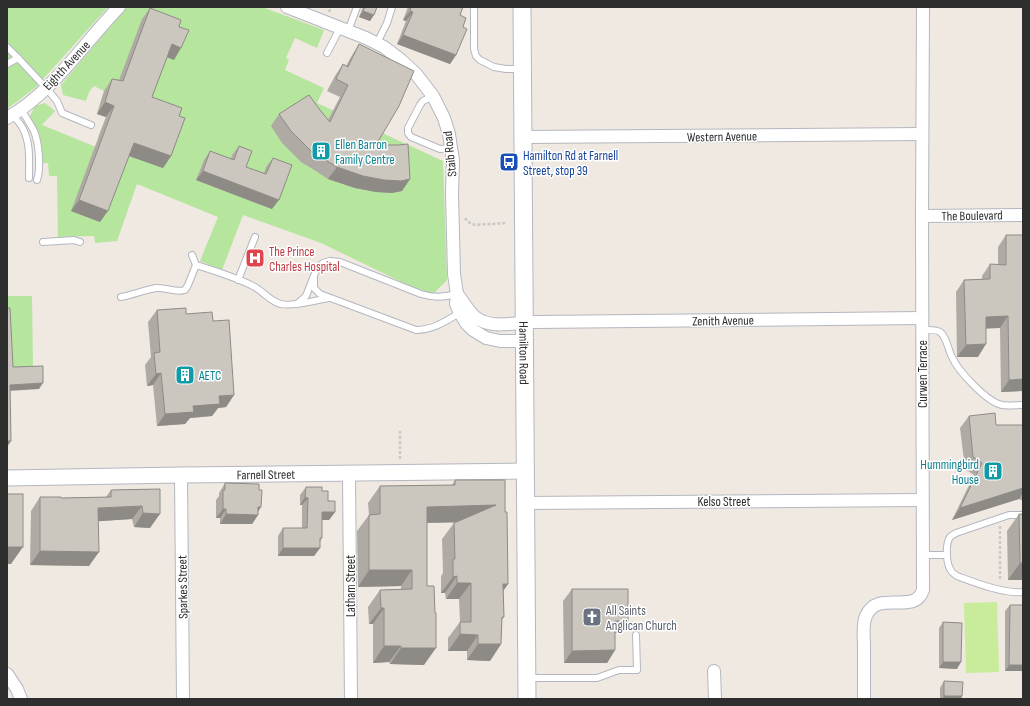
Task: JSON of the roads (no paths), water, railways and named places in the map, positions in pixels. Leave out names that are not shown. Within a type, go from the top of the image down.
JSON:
[{"type":"main road","name":"Hamilton Road","points":[[522,7],[527,699]]},
{"type":"street","name":"Eighth Avenue","points":[[13,114],[46,88],[63,71],[109,17],[120,7]]},
{"type":"street","name":"Staib Road","points":[[287,7],[344,29],[384,47],[416,74],[433,96],[444,118],[449,134],[453,160],[454,274],[457,294],[466,323],[473,330],[486,338],[500,341],[524,341]]},
{"type":"street","name":"Curwen Terrace","points":[[864,699],[864,632],[866,616],[874,606],[880,603],[913,601],[917,599],[921,596],[924,584],[922,500],[923,7]]},
{"type":"street","name":"Western Avenue","points":[[522,137],[922,134]]},
{"type":"street","name":"The Boulevard","points":[[922,216],[1023,215]]},
{"type":"street","name":"Staib Road","points":[[463,310],[488,324],[504,325],[524,322]]},
{"type":"street","name":"Zenith Avenue","points":[[524,322],[922,324]]},
{"type":"street","name":"Farnell Street","points":[[7,478],[525,471]]},
{"type":"street","name":"Latham Street","points":[[349,474],[351,699]]},
{"type":"street","name":"Sparkes Street","points":[[181,475],[183,699]]},
{"type":"street","name":"Kelso Street","points":[[525,503],[922,500]]},
{"type":"street","points":[[714,671],[715,699]]},
{"type":"street","points":[[7,674],[17,689],[21,699]]},
{"type":"lane","points":[[327,53],[358,7]]},
{"type":"lane","points":[[377,43],[387,23],[392,7]]},
{"type":"lane","points":[[474,7],[474,49],[476,56],[480,60],[494,67],[522,70]]},
{"type":"lane","points":[[7,47],[57,101],[62,113],[91,125]]},
{"type":"lane","points":[[7,64],[18,58]]},
{"type":"lane","points":[[433,96],[420,104],[408,128],[408,133],[411,137],[440,149],[451,148]]},
{"type":"lane","points":[[13,114],[22,126],[26,135],[28,144],[29,178]]},
{"type":"lane","points":[[13,114],[34,132],[37,141],[39,163],[39,175],[37,180]]},
{"type":"lane","points":[[238,280],[255,237]]},
{"type":"lane","points":[[43,242],[74,240],[80,242]]},
{"type":"lane","points":[[121,297],[156,288],[180,292],[185,290],[196,264],[192,255]]},
{"type":"lane","points":[[297,304],[306,296],[317,268],[323,263],[330,261],[340,262],[431,297],[457,294]]},
{"type":"lane","points":[[196,264],[255,286],[279,304],[297,304],[331,298]]},
{"type":"lane","points":[[314,277],[314,288],[320,294],[416,330],[432,328],[463,310]]},
{"type":"lane","points":[[922,324],[939,331],[942,334],[957,366],[974,386],[989,400],[1002,405],[1023,405]]},
{"type":"lane","points":[[1023,515],[1009,515],[952,535],[948,542],[947,548],[950,569],[957,576],[1000,590],[1023,592]]},
{"type":"lane","points":[[923,555],[947,556]]},
{"type":"lane","points":[[527,678],[597,678],[619,670],[637,670],[636,635]]},
{"type":"place","name":"Ellen Barron Family Centre","points":[[321,151]]},
{"type":"place","name":"Hamilton Rd at Farnell Street, stop 39","points":[[509,162]]},
{"type":"place","name":"The Prince Charles Hospital","points":[[255,258]]},
{"type":"place","name":"AETC","points":[[185,375]]},
{"type":"place","name":"Hummingbird House","points":[[993,471]]},
{"type":"place","name":"All Saints Anglican Church","points":[[592,617]]}]
